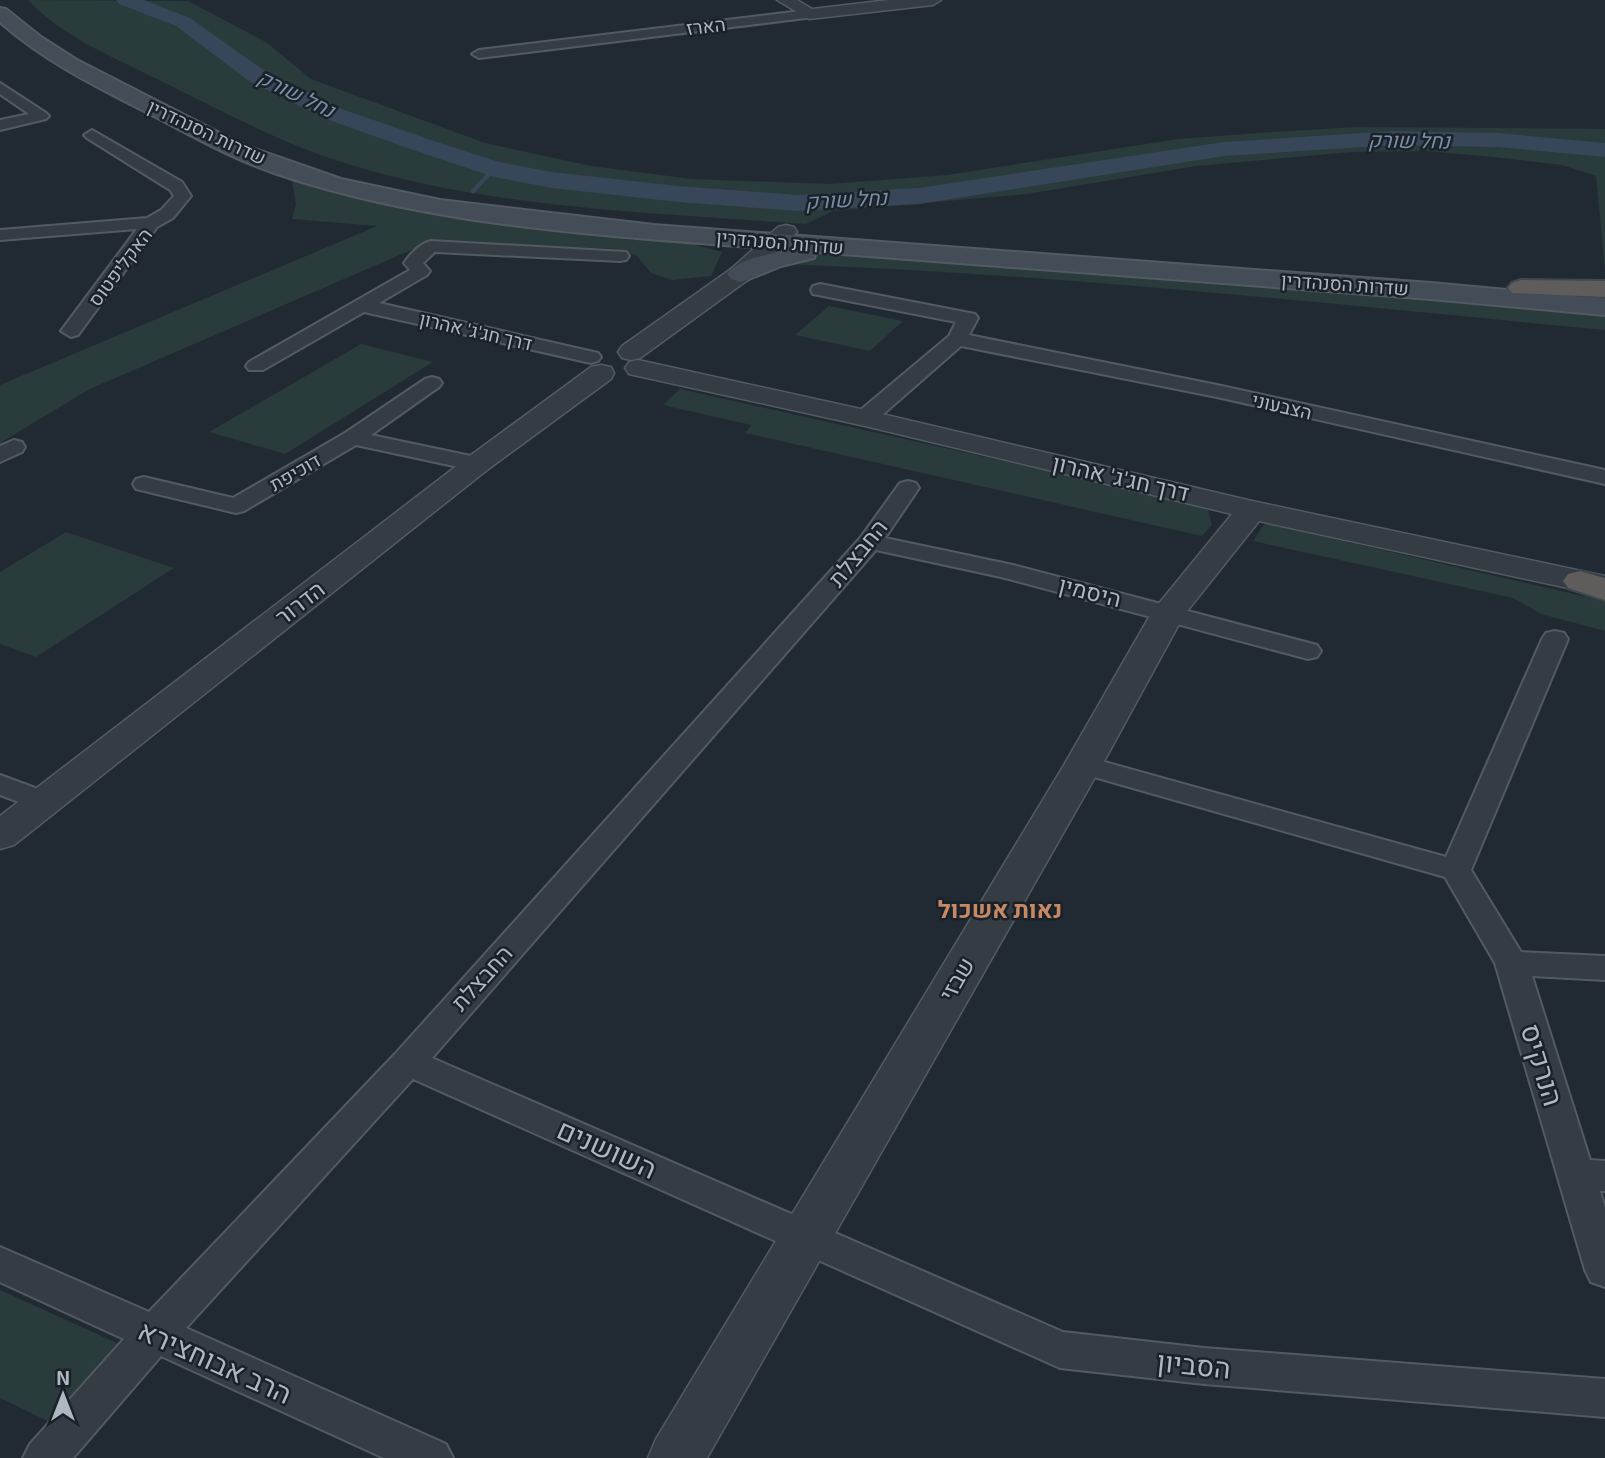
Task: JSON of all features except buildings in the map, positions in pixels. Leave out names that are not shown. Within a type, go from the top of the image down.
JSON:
[{"type":"highway","points":[[1521,288],[1604,301]]},
{"type":"main road","name":"שדרות הסנהדרין","points":[[8,0],[69,47],[225,128],[292,157],[393,184],[508,205],[894,251],[1431,291],[1604,301]]},
{"type":"main road","name":"שדרות הסנהדרין","points":[[0,13],[48,51],[90,76],[233,149],[324,180],[427,204],[654,232],[781,237],[1521,288]]},
{"type":"main road","points":[[654,232],[726,246],[740,256],[740,274],[772,261],[803,253],[839,250],[894,251]]},
{"type":"street","points":[[785,0],[809,14]]},
{"type":"street","name":"הארז","points":[[479,54],[933,0]]},
{"type":"street","points":[[0,87],[41,116],[0,125]]},
{"type":"street","name":"האקליפטוס","points":[[71,331],[151,223],[178,204],[183,196],[176,186],[92,135]]},
{"type":"street","points":[[0,235],[151,223]]},
{"type":"street","points":[[596,365],[626,373],[635,360],[781,237]]},
{"type":"street","points":[[256,366],[421,271],[413,263],[431,246],[620,256]]},
{"type":"street","points":[[820,290],[968,318],[957,339],[865,418]]},
{"type":"street","name":"דרך חג'ג' אהרון","points":[[361,305],[596,365]]},
{"type":"street","name":"הצבעוני","points":[[957,339],[1217,391],[1605,477]]},
{"type":"street","name":"דרך חג'ג' אהרון","points":[[635,360],[1252,510],[1597,586]]},
{"type":"street","name":"הדרור","points":[[0,836],[477,464],[596,365]]},
{"type":"street","name":"דוכיפת","points":[[144,484],[236,506],[353,438],[432,383]]},
{"type":"street","points":[[353,438],[477,464]]},
{"type":"street","name":"החבצלת","points":[[45,1458],[154,1335],[408,1062],[870,542],[908,488]]},
{"type":"street","name":"שבזי","points":[[676,1458],[1083,765],[1169,612],[1252,510]]},
{"type":"street","name":"היסמין","points":[[870,542],[1004,570],[1308,651]]},
{"type":"street","points":[[1083,765],[1343,836],[1456,870],[1555,639]]},
{"type":"street","points":[[0,784],[44,802]]},
{"type":"street","name":"הנרקיס","points":[[1456,870],[1511,962],[1590,1176],[1605,1270]]},
{"type":"street","points":[[1511,962],[1605,968]]},
{"type":"street","name":"השושנים","points":[[408,1062],[806,1237]]},
{"type":"street","name":"הסביון","points":[[806,1237],[1060,1350],[1218,1368],[1605,1398]]},
{"type":"street","name":"הרב אבוחצירא","points":[[0,1264],[431,1458]]},
{"type":"shaded area","points":[[28,0],[188,1],[266,42],[311,79],[485,143],[591,166],[692,179],[829,184],[947,175],[1178,139],[1357,127],[1605,129],[1605,271],[1596,176],[1562,165],[1425,151],[1352,152],[1196,166],[1027,194],[833,211],[806,224],[577,207],[462,191],[351,165],[279,138],[92,47],[58,26]]},
{"type":"shaded area","points":[[292,180],[401,202],[681,241],[722,252],[711,276],[672,280],[651,273],[636,255],[616,249],[432,241],[90,389],[0,443],[0,385],[377,226],[292,219],[296,204]]},
{"type":"shaded area","points":[[830,253],[1605,313],[1605,330],[1092,282],[783,264],[787,259]]},
{"type":"shaded area","points":[[829,306],[903,321],[870,351],[795,335]]},
{"type":"shaded area","points":[[361,344],[433,362],[285,454],[209,432]]},
{"type":"shaded area","points":[[680,389],[1178,500],[1208,510],[1212,525],[1202,536],[745,433],[751,425],[663,405]]},
{"type":"shaded area","points":[[1265,523],[1605,601],[1605,631],[1541,614],[1513,598],[1253,541]]},
{"type":"shaded area","points":[[66,532],[174,568],[36,657],[0,644],[0,572]]},
{"type":"shaded area","points":[[0,1290],[119,1344],[52,1423],[0,1398]]},
{"type":"waterway","name":"נחל שורק","points":[[126,0],[183,22],[257,76],[334,114],[494,169],[552,180],[678,194],[799,203],[919,196],[1224,149],[1394,138],[1498,140],[1605,150]]},
{"type":"waterway","name":"נחל שורק","points":[[1591,148],[1605,153]]},
{"type":"waterway","points":[[473,191],[494,169]]},
{"type":"district","name":"נאות אשכול","points":[[1000,910]]}]
